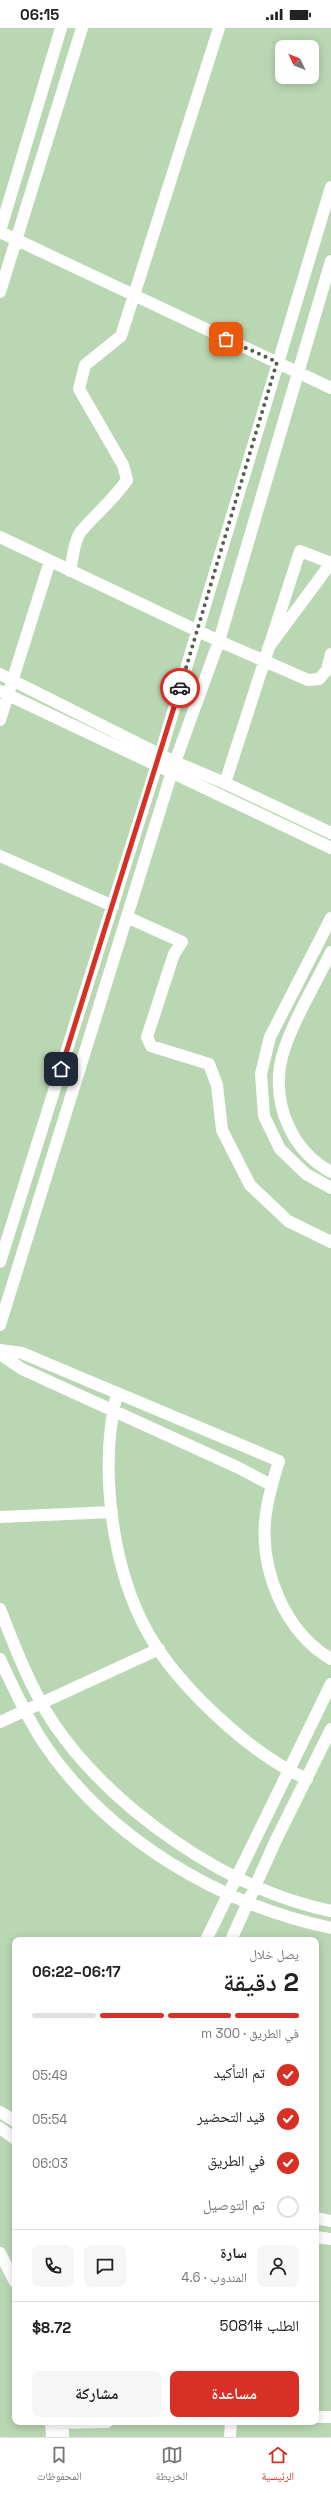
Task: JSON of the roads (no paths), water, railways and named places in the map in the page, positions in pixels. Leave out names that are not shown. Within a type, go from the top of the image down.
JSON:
[{"type":"street","points":[[61,28],[0,232],[17,238],[135,296],[331,388]]},
{"type":"street","points":[[0,292],[82,28]]},
{"type":"street","points":[[70,570],[76,543],[82,529],[115,498],[127,480],[123,465],[79,389],[85,365],[121,336],[135,296],[219,28]]},
{"type":"street","points":[[0,1262],[159,761],[277,362],[331,187]]},
{"type":"street","points":[[0,1325],[173,768],[219,641],[297,372],[331,261]]},
{"type":"street","points":[[0,537],[219,641],[308,680],[319,679],[327,670],[331,654]]},
{"type":"street","points":[[225,783],[264,660],[300,551],[331,563],[268,648]]},
{"type":"street","points":[[0,720],[4,693],[12,680],[50,561]]},
{"type":"street","points":[[0,674],[159,761],[331,848]]},
{"type":"street","points":[[4,693],[159,761]]},
{"type":"street","points":[[173,768],[225,783],[331,833]]},
{"type":"street","points":[[0,856],[113,906]]},
{"type":"street","points":[[127,917],[182,942],[174,954],[147,1037],[150,1046],[209,1064],[217,1085],[222,1130],[250,1185],[288,1221],[331,1242]]},
{"type":"street","points":[[331,918],[270,1037],[261,1074],[264,1116],[280,1149],[306,1174],[331,1188]]},
{"type":"street","points":[[331,952],[294,1026],[280,1066],[279,1097],[288,1129],[306,1154],[331,1172]]},
{"type":"street","points":[[0,1350],[22,1353],[278,1461],[271,1485],[265,1521],[267,1564],[276,1594],[292,1622],[314,1648],[331,1659]]},
{"type":"street","points":[[0,1354],[22,1369],[239,1468],[271,1485]]},
{"type":"street","points":[[117,1393],[113,1411],[109,1472],[112,1512],[127,1585],[148,1632],[170,1666],[230,1728],[288,1770],[307,1778]]},
{"type":"street","points":[[0,1517],[112,1512]]},
{"type":"street","points":[[0,1610],[15,1647],[42,1703],[54,1724],[82,1760],[142,1818],[190,1852],[236,1876],[308,1906],[331,1911]]},
{"type":"street","points":[[0,1722],[159,1649]]},
{"type":"street","points":[[0,1659],[25,1711],[44,1743],[100,1807],[149,1848],[189,1874],[227,1895],[300,1921],[331,1928]]},
{"type":"street","points":[[207,1937],[331,1684]]},
{"type":"street","points":[[232,1937],[331,1729]]},
{"type":"street","points":[[0,2112],[12,2120]]},
{"type":"street","points":[[0,2128],[12,2137]]},
{"type":"street","points":[[319,2219],[331,2221]]},
{"type":"street","points":[[319,2237],[331,2239]]},
{"type":"street","points":[[0,2253],[12,2276]]},
{"type":"street","points":[[319,2417],[331,2417]]},
{"type":"street","points":[[52,2437],[56,2425]]},
{"type":"street","points":[[58,2425],[63,2437]]},
{"type":"street","points":[[230,2437],[231,2425]]}]
